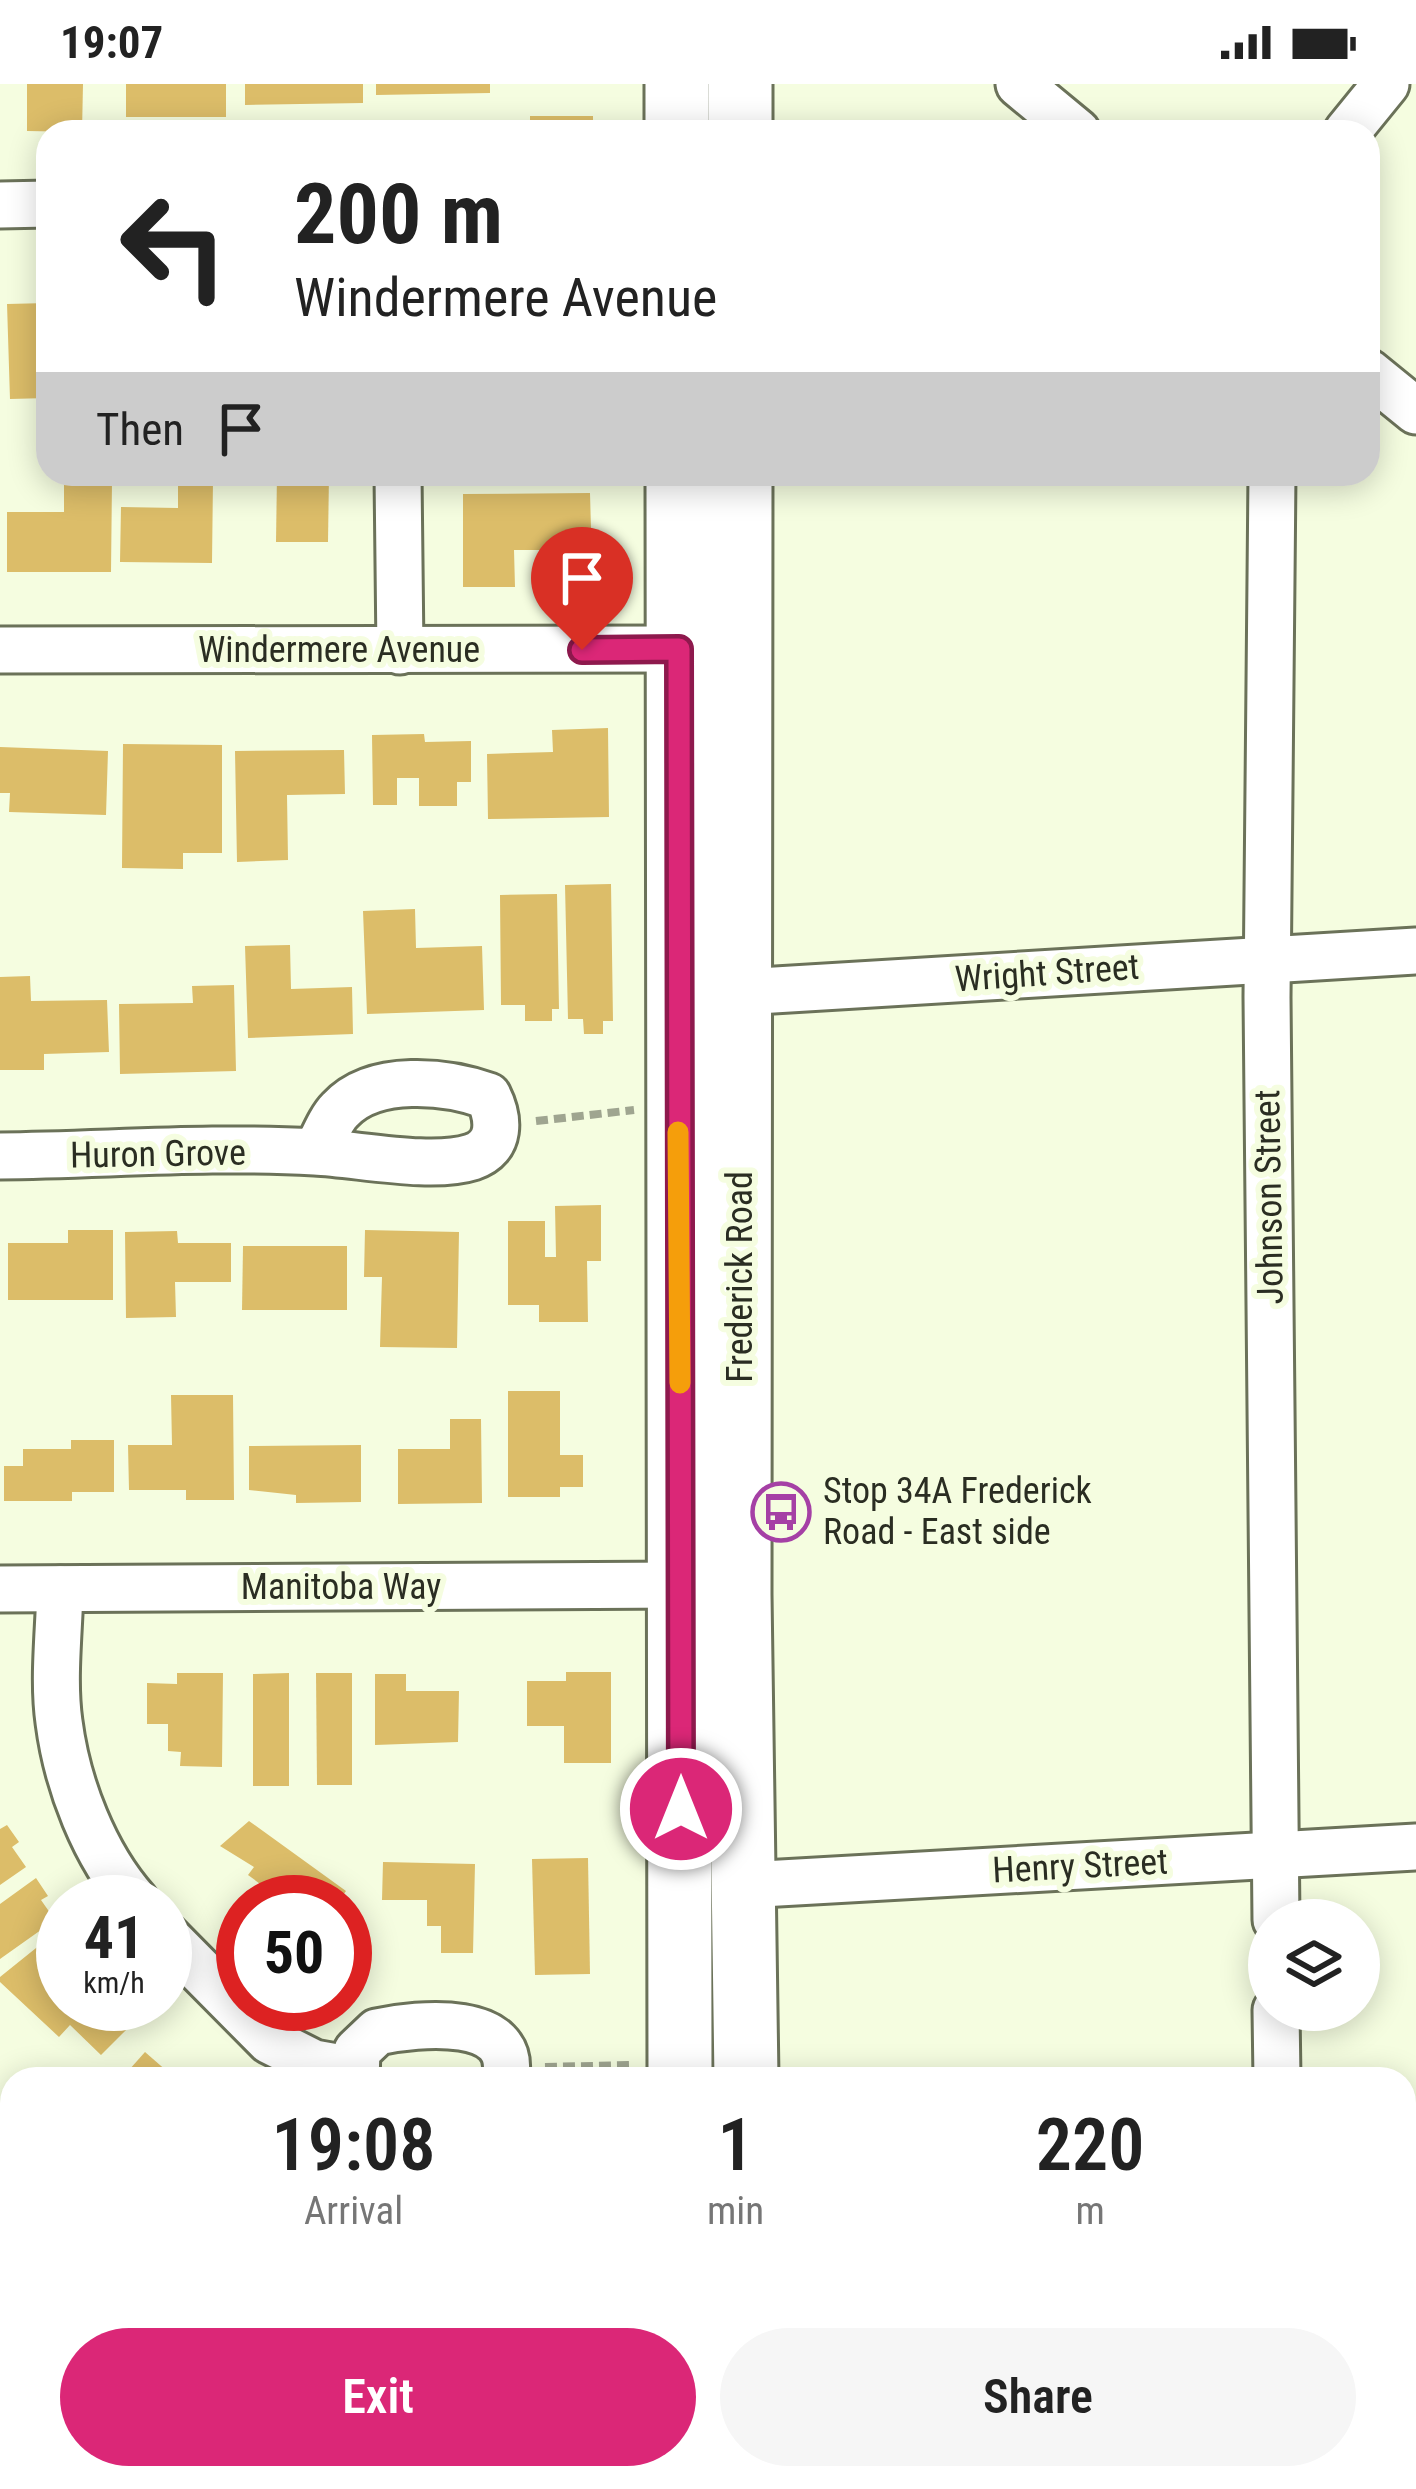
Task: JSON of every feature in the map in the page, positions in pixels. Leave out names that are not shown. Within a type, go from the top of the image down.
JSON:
[{"type":"main road","points":[[677,84],[677,120]]},
{"type":"main road","points":[[740,84],[740,120]]},
{"type":"main road","name":"Frederick Road","points":[[665,2067],[682,1585],[678,486]]},
{"type":"main road","name":"Frederick Road","points":[[740,486],[739,1594],[746,2067]]},
{"type":"street","points":[[1019,84],[1062,120]]},
{"type":"street","points":[[1357,120],[1386,84]]},
{"type":"street","points":[[0,205],[36,205]]},
{"type":"street","points":[[1380,382],[1416,411]]},
{"type":"street","points":[[398,486],[400,651]]},
{"type":"street","name":"Johnson Street","points":[[1272,486],[1267,958],[1276,1899]]},
{"type":"street","name":"Windermere Avenue","points":[[0,650],[679,649]]},
{"type":"street","name":"Wright Street","points":[[677,988],[741,992],[1416,951]]},
{"type":"street","points":[[316,1152],[340,1110],[383,1087],[461,1086],[488,1096],[498,1126]]},
{"type":"street","name":"Huron Grove","points":[[0,1156],[316,1152],[400,1160],[472,1157],[485,1149],[498,1126]]},
{"type":"street","name":"Manitoba Way","points":[[0,1589],[682,1585]]},
{"type":"street","points":[[60,1589],[58,1719],[77,1799],[116,1875]]},
{"type":"street","name":"Henry Street","points":[[745,1886],[1416,1847]]},
{"type":"street","points":[[192,1962],[270,2041],[331,2067]]},
{"type":"street","points":[[355,2067],[356,2051],[377,2032],[474,2028],[499,2041],[505,2067]]},
{"type":"street","points":[[1276,2031],[1277,2067]]},
{"type":"path","points":[[498,1126],[648,1108]]},
{"type":"building","points":[[27,84],[83,84],[82,120],[36,120],[36,131],[27,131]]},
{"type":"building","points":[[126,84],[226,84],[226,117],[126,117]]},
{"type":"building","points":[[245,84],[363,84],[363,103],[245,105]]},
{"type":"building","points":[[376,84],[490,84],[490,93],[376,95]]},
{"type":"building","points":[[530,116],[593,116],[593,120],[530,120]]},
{"type":"building","points":[[36,303],[36,398],[10,399],[7,304]]},
{"type":"building","points":[[64,486],[112,486],[111,572],[7,572],[7,512],[64,512]]},
{"type":"building","points":[[178,486],[213,486],[212,563],[120,562],[121,507],[178,508]]},
{"type":"building","points":[[277,486],[329,486],[328,542],[276,542]]},
{"type":"building","points":[[590,493],[591,529],[568,529],[568,550],[514,550],[515,587],[463,587],[463,494]]},
{"type":"building","points":[[608,728],[609,817],[488,819],[487,754],[553,752],[552,730]]},
{"type":"building","points":[[424,734],[425,742],[471,741],[471,782],[457,782],[457,806],[419,806],[419,778],[397,778],[397,805],[373,805],[372,735]]},
{"type":"building","points":[[123,744],[222,745],[222,853],[183,853],[183,869],[122,868]]},
{"type":"building","points":[[0,747],[108,751],[106,815],[9,812],[10,793],[0,793]]},
{"type":"building","points":[[344,750],[345,794],[287,795],[288,860],[237,862],[235,751]]},
{"type":"building","points":[[611,884],[613,1021],[603,1021],[603,1034],[584,1034],[583,1019],[568,1019],[565,885]]},
{"type":"building","points":[[557,894],[559,1009],[552,1009],[552,1021],[525,1021],[525,1005],[501,1005],[500,895]]},
{"type":"building","points":[[415,909],[416,948],[482,946],[484,1010],[367,1014],[363,911]]},
{"type":"building","points":[[290,945],[291,989],[352,987],[353,1034],[248,1038],[245,946]]},
{"type":"building","points":[[30,976],[31,1001],[107,1000],[109,1052],[44,1054],[44,1070],[0,1070],[0,977]]},
{"type":"building","points":[[234,985],[236,1071],[120,1074],[119,1004],[193,1003],[192,986]]},
{"type":"building","points":[[601,1205],[601,1261],[587,1261],[588,1322],[539,1322],[539,1305],[508,1305],[508,1221],[545,1221],[545,1257],[556,1257],[555,1206]]},
{"type":"building","points":[[68,1230],[113,1230],[113,1300],[8,1300],[8,1243],[68,1243]]},
{"type":"building","points":[[365,1230],[459,1232],[457,1348],[380,1347],[382,1277],[364,1277]]},
{"type":"building","points":[[177,1231],[178,1243],[231,1243],[231,1282],[175,1282],[176,1317],[126,1318],[125,1232]]},
{"type":"building","points":[[243,1246],[347,1246],[347,1310],[242,1310]]},
{"type":"building","points":[[508,1391],[560,1391],[560,1455],[583,1455],[583,1487],[560,1487],[560,1497],[508,1497]]},
{"type":"building","points":[[171,1395],[233,1395],[234,1500],[186,1500],[186,1490],[129,1490],[128,1445],[172,1445]]},
{"type":"building","points":[[450,1419],[481,1419],[482,1503],[398,1504],[398,1449],[450,1449]]},
{"type":"building","points":[[71,1440],[114,1440],[114,1492],[72,1492],[72,1501],[4,1501],[4,1466],[23,1466],[23,1449],[71,1449]]},
{"type":"building","points":[[361,1445],[361,1502],[296,1503],[296,1495],[249,1490],[249,1446]]},
{"type":"building","points":[[566,1672],[611,1672],[611,1763],[564,1763],[564,1726],[527,1726],[527,1681],[566,1681]]},
{"type":"building","points":[[177,1673],[223,1673],[222,1767],[180,1766],[181,1752],[168,1751],[168,1724],[147,1724],[147,1683],[177,1684]]},
{"type":"building","points":[[289,1673],[289,1786],[253,1786],[253,1674]]},
{"type":"building","points":[[316,1673],[352,1673],[352,1785],[317,1785]]},
{"type":"building","points":[[375,1674],[406,1674],[406,1691],[459,1691],[458,1742],[375,1745]]},
{"type":"building","points":[[249,1821],[324,1875],[248,1875],[254,1867],[220,1846]]},
{"type":"building","points":[[7,1825],[19,1842],[12,1847],[26,1867],[0,1885],[0,1829]]},
{"type":"building","points":[[588,1858],[590,1974],[535,1975],[532,1859]]},
{"type":"building","points":[[383,1862],[475,1864],[473,1953],[441,1953],[441,1926],[427,1926],[427,1900],[382,1900]]},
{"type":"building","points":[[36,1878],[36,1933],[0,1959],[0,1904]]},
{"type":"building","points":[[36,1948],[36,2016],[0,1982],[0,1977]]},
{"type":"building","points":[[76,2031],[125,2031],[101,2055]]},
{"type":"building","points":[[145,2052],[162,2067],[132,2067]]},
{"type":"slow traffic","points":[[678,1132],[680,1383]]},
{"type":"place","name":"Stop 34A Frederick Road - East side","points":[[781,1512]]},
{"type":"route","points":[[582,650],[679,649],[681,1809]]}]
